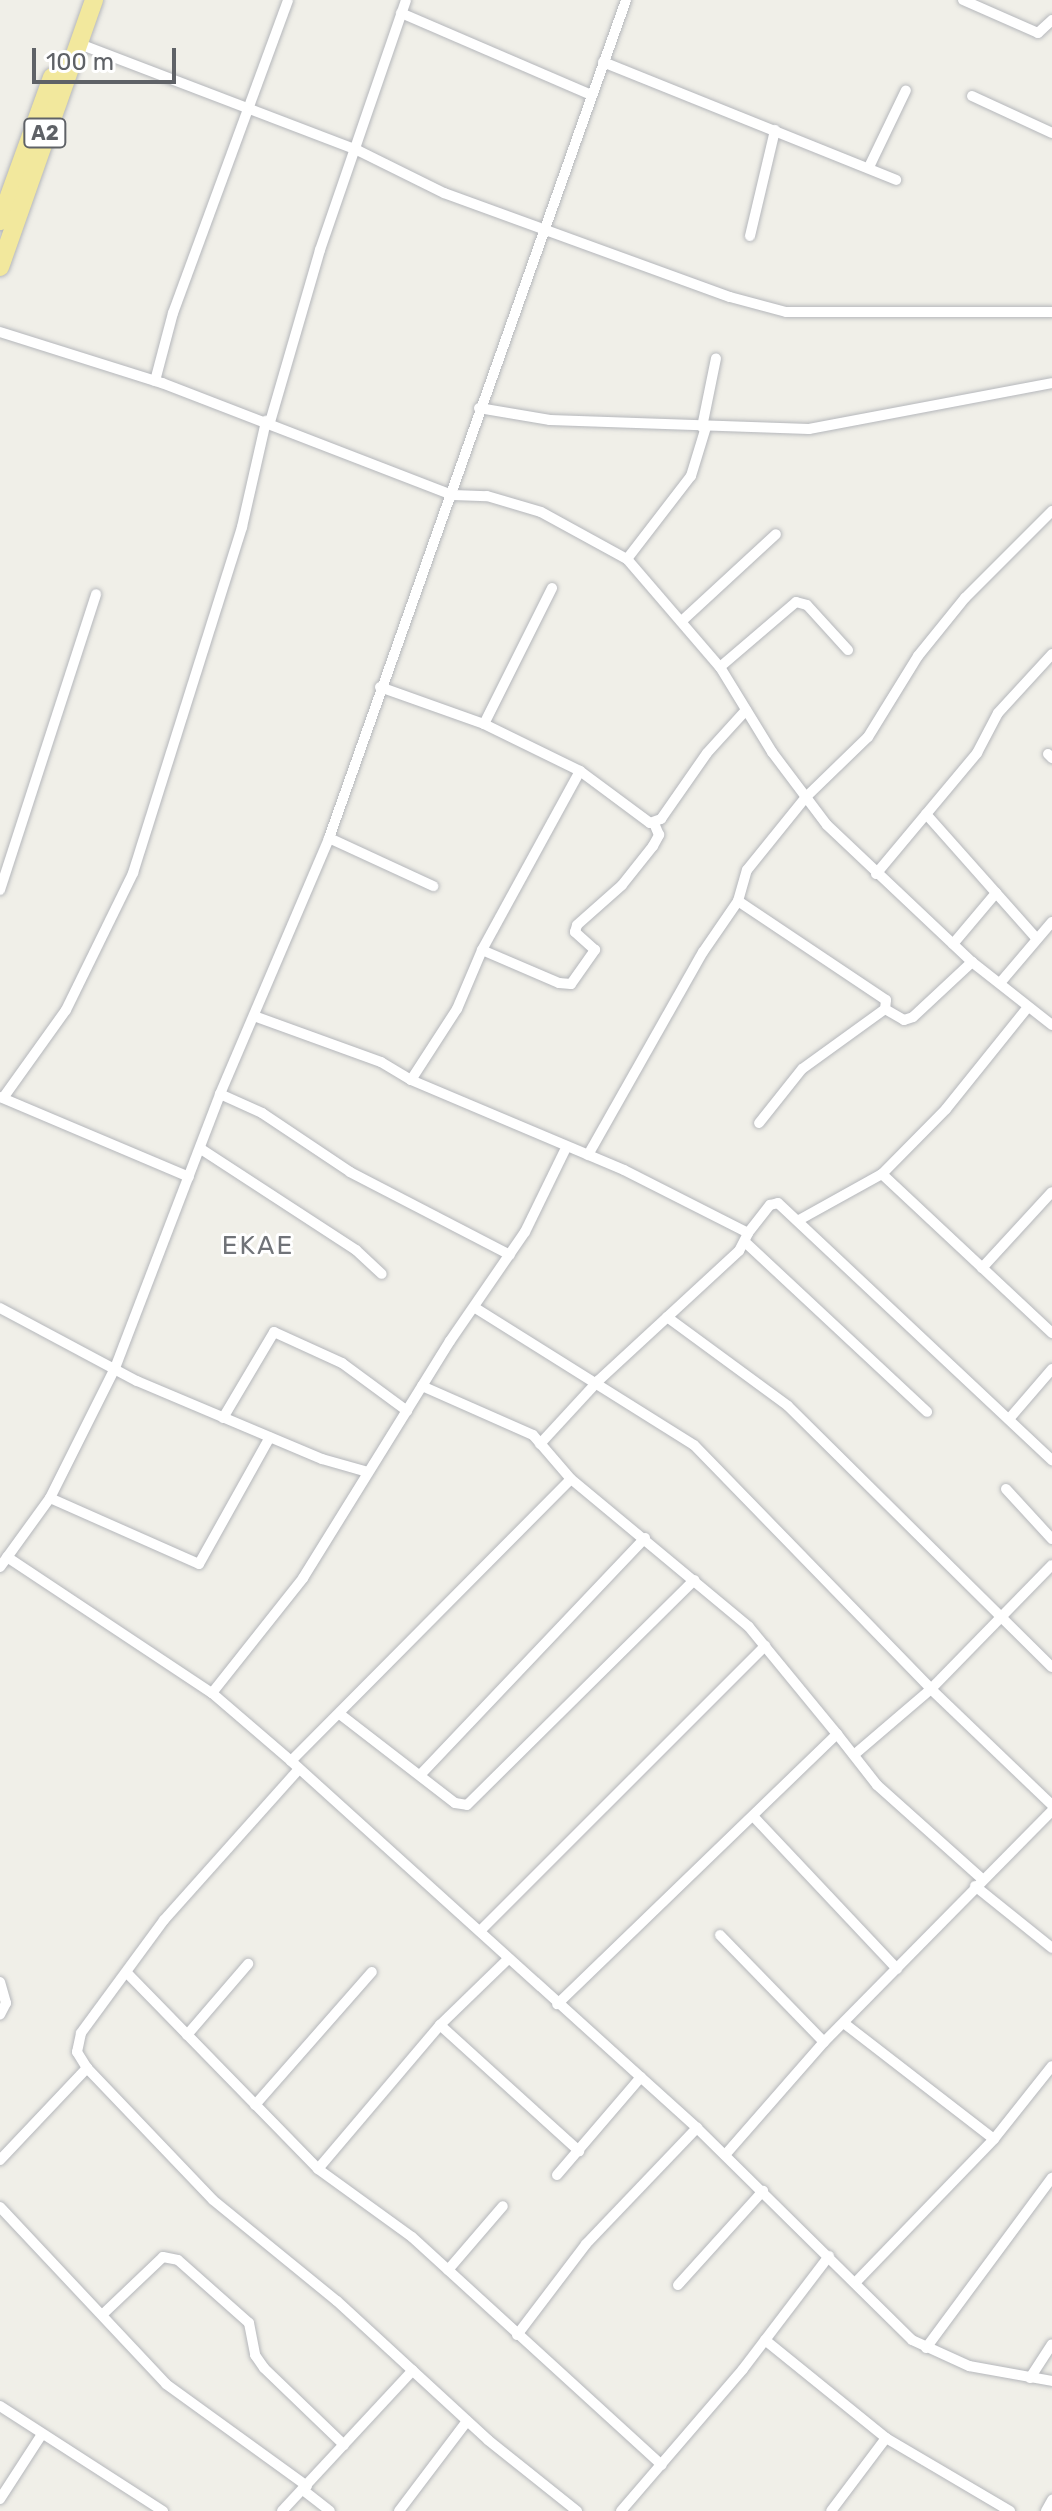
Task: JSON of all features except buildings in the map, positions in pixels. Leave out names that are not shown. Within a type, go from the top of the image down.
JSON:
[{"type":"highway","name":"A2","points":[[0,221],[5,191],[82,0]]},
{"type":"highway","name":"A2","points":[[0,267],[94,0]]},
{"type":"street","points":[[155,381],[173,313],[245,107],[288,0]]},
{"type":"street","points":[[189,1177],[2,1097],[66,1010],[133,873],[242,527],[268,421],[320,250],[357,150],[406,0]]},
{"type":"street","points":[[0,1567],[50,1498],[115,1368],[220,1094],[329,838],[626,0]]},
{"type":"street","points":[[963,0],[1038,33],[1052,20]]},
{"type":"street","points":[[401,13],[591,95]]},
{"type":"street","points":[[77,43],[357,150],[444,193],[653,272],[786,312],[1052,312]]},
{"type":"street","points":[[603,62],[896,180]]},
{"type":"street","points":[[869,167],[906,90]]},
{"type":"street","points":[[972,96],[1052,133]]},
{"type":"street","points":[[750,236],[775,130]]},
{"type":"street","points":[[0,332],[268,421],[453,495],[487,496],[541,512],[627,559],[684,619],[827,825],[972,962],[1052,1025]]},
{"type":"street","points":[[627,559],[691,476],[704,427],[716,358]]},
{"type":"street","points":[[479,408],[550,420],[809,429],[1052,383]]},
{"type":"street","points":[[588,1155],[703,952],[738,901],[747,870],[806,797],[868,737],[918,656],[965,598],[1052,511]]},
{"type":"street","points":[[684,619],[776,534]]},
{"type":"street","points":[[484,724],[552,588]]},
{"type":"street","points":[[0,890],[96,594]]},
{"type":"street","points":[[720,667],[796,602],[807,605],[848,650]]},
{"type":"street","points":[[876,874],[977,753],[998,713],[1052,654]]},
{"type":"street","points":[[380,687],[484,724],[580,771],[643,820],[654,823]]},
{"type":"street","points":[[654,823],[746,710]]},
{"type":"street","points":[[411,1080],[457,1009],[482,950],[580,771]]},
{"type":"street","points":[[926,814],[1036,938]]},
{"type":"street","points":[[482,950],[571,984],[595,950],[575,932],[577,925],[622,885],[653,846],[659,835],[654,823]]},
{"type":"street","points":[[329,838],[433,886]]},
{"type":"street","points":[[953,944],[996,893]]},
{"type":"street","points":[[738,901],[879,992],[885,1009],[904,1020],[913,1017],[972,962]]},
{"type":"street","points":[[1000,983],[1052,922]]},
{"type":"street","points":[[799,1220],[882,1174],[946,1109],[1028,1007]]},
{"type":"street","points":[[759,1123],[802,1069],[885,1009]]},
{"type":"street","points":[[254,1016],[381,1062],[411,1080],[588,1155],[746,1238],[927,1412]]},
{"type":"street","points":[[220,1094],[262,1113],[350,1172],[510,1255]]},
{"type":"street","points":[[212,1693],[303,1578],[422,1386],[477,1309],[510,1255],[566,1148]]},
{"type":"street","points":[[201,1149],[356,1250],[382,1274]]},
{"type":"street","points":[[882,1174],[1052,1333]]},
{"type":"street","points":[[982,1268],[1052,1192]]},
{"type":"street","points":[[540,1444],[598,1381],[746,1238],[770,1205],[778,1203],[1052,1460]]},
{"type":"street","points":[[0,1308],[115,1368],[223,1418],[368,1472]]},
{"type":"street","points":[[477,1309],[598,1381],[694,1445],[931,1689],[1052,1805]]},
{"type":"street","points":[[667,1317],[788,1406],[998,1617],[1052,1667]]},
{"type":"street","points":[[223,1418],[274,1332],[342,1363],[407,1411]]},
{"type":"street","points":[[1009,1419],[1052,1369]]},
{"type":"street","points":[[422,1386],[522,1428],[571,1479],[694,1580],[765,1646],[877,1785],[978,1883],[1052,1948]]},
{"type":"street","points":[[50,1498],[199,1564],[270,1437]]},
{"type":"street","points":[[571,1479],[295,1766],[195,1882],[81,2033],[77,2052],[87,2068],[213,2200],[413,2370],[467,2421],[577,2511]]},
{"type":"street","points":[[1006,1489],[1052,1539]]},
{"type":"street","points":[[422,1773],[645,1538]]},
{"type":"street","points":[[7,1557],[212,1693],[481,1930],[557,2004],[697,2128],[926,2348],[969,2366],[1052,2381]]},
{"type":"street","points":[[855,1754],[931,1689],[1052,1565]]},
{"type":"street","points":[[341,1715],[422,1773],[455,1803],[467,1805],[694,1580]]},
{"type":"street","points":[[481,1930],[765,1646]]},
{"type":"street","points":[[557,2004],[837,1734]]},
{"type":"street","points":[[725,2155],[824,2042],[1052,1811]]},
{"type":"street","points":[[753,1816],[897,1969]]},
{"type":"street","points":[[720,1935],[824,2042]]},
{"type":"street","points":[[318,2169],[440,2025],[508,1959]]},
{"type":"street","points":[[187,2035],[248,1964]]},
{"type":"street","points":[[255,2105],[372,1972]]},
{"type":"street","points":[[128,1974],[318,2169],[448,2270],[662,2465]]},
{"type":"street","points":[[0,1982],[6,2003],[0,2015]]},
{"type":"street","points":[[845,2024],[994,2139]]},
{"type":"street","points":[[440,2025],[579,2151]]},
{"type":"street","points":[[856,2282],[994,2139],[1052,2066]]},
{"type":"street","points":[[0,2160],[87,2068]]},
{"type":"street","points":[[557,2175],[641,2077]]},
{"type":"street","points":[[517,2335],[586,2244],[697,2128]]},
{"type":"street","points":[[926,2348],[1052,2178]]},
{"type":"street","points":[[678,2285],[763,2191]]},
{"type":"street","points":[[448,2270],[503,2206]]},
{"type":"street","points":[[0,2207],[166,2384],[305,2488],[330,2511]]},
{"type":"street","points":[[621,2511],[765,2340],[829,2256]]},
{"type":"street","points":[[102,2315],[163,2257],[178,2260],[249,2323],[255,2355],[264,2368],[344,2445]]},
{"type":"street","points":[[765,2340],[886,2438],[1010,2511]]},
{"type":"street","points":[[1030,2378],[1052,2344]]},
{"type":"street","points":[[282,2511],[413,2370]]},
{"type":"street","points":[[0,2406],[163,2511]]},
{"type":"street","points":[[399,2511],[467,2421]]},
{"type":"street","points":[[0,2499],[42,2434]]},
{"type":"street","points":[[831,2511],[886,2438]]},
{"type":"street","points":[[1046,2511],[1052,2500]]},
{"type":"district","name":"EKAE","points":[[258,1246]]}]
